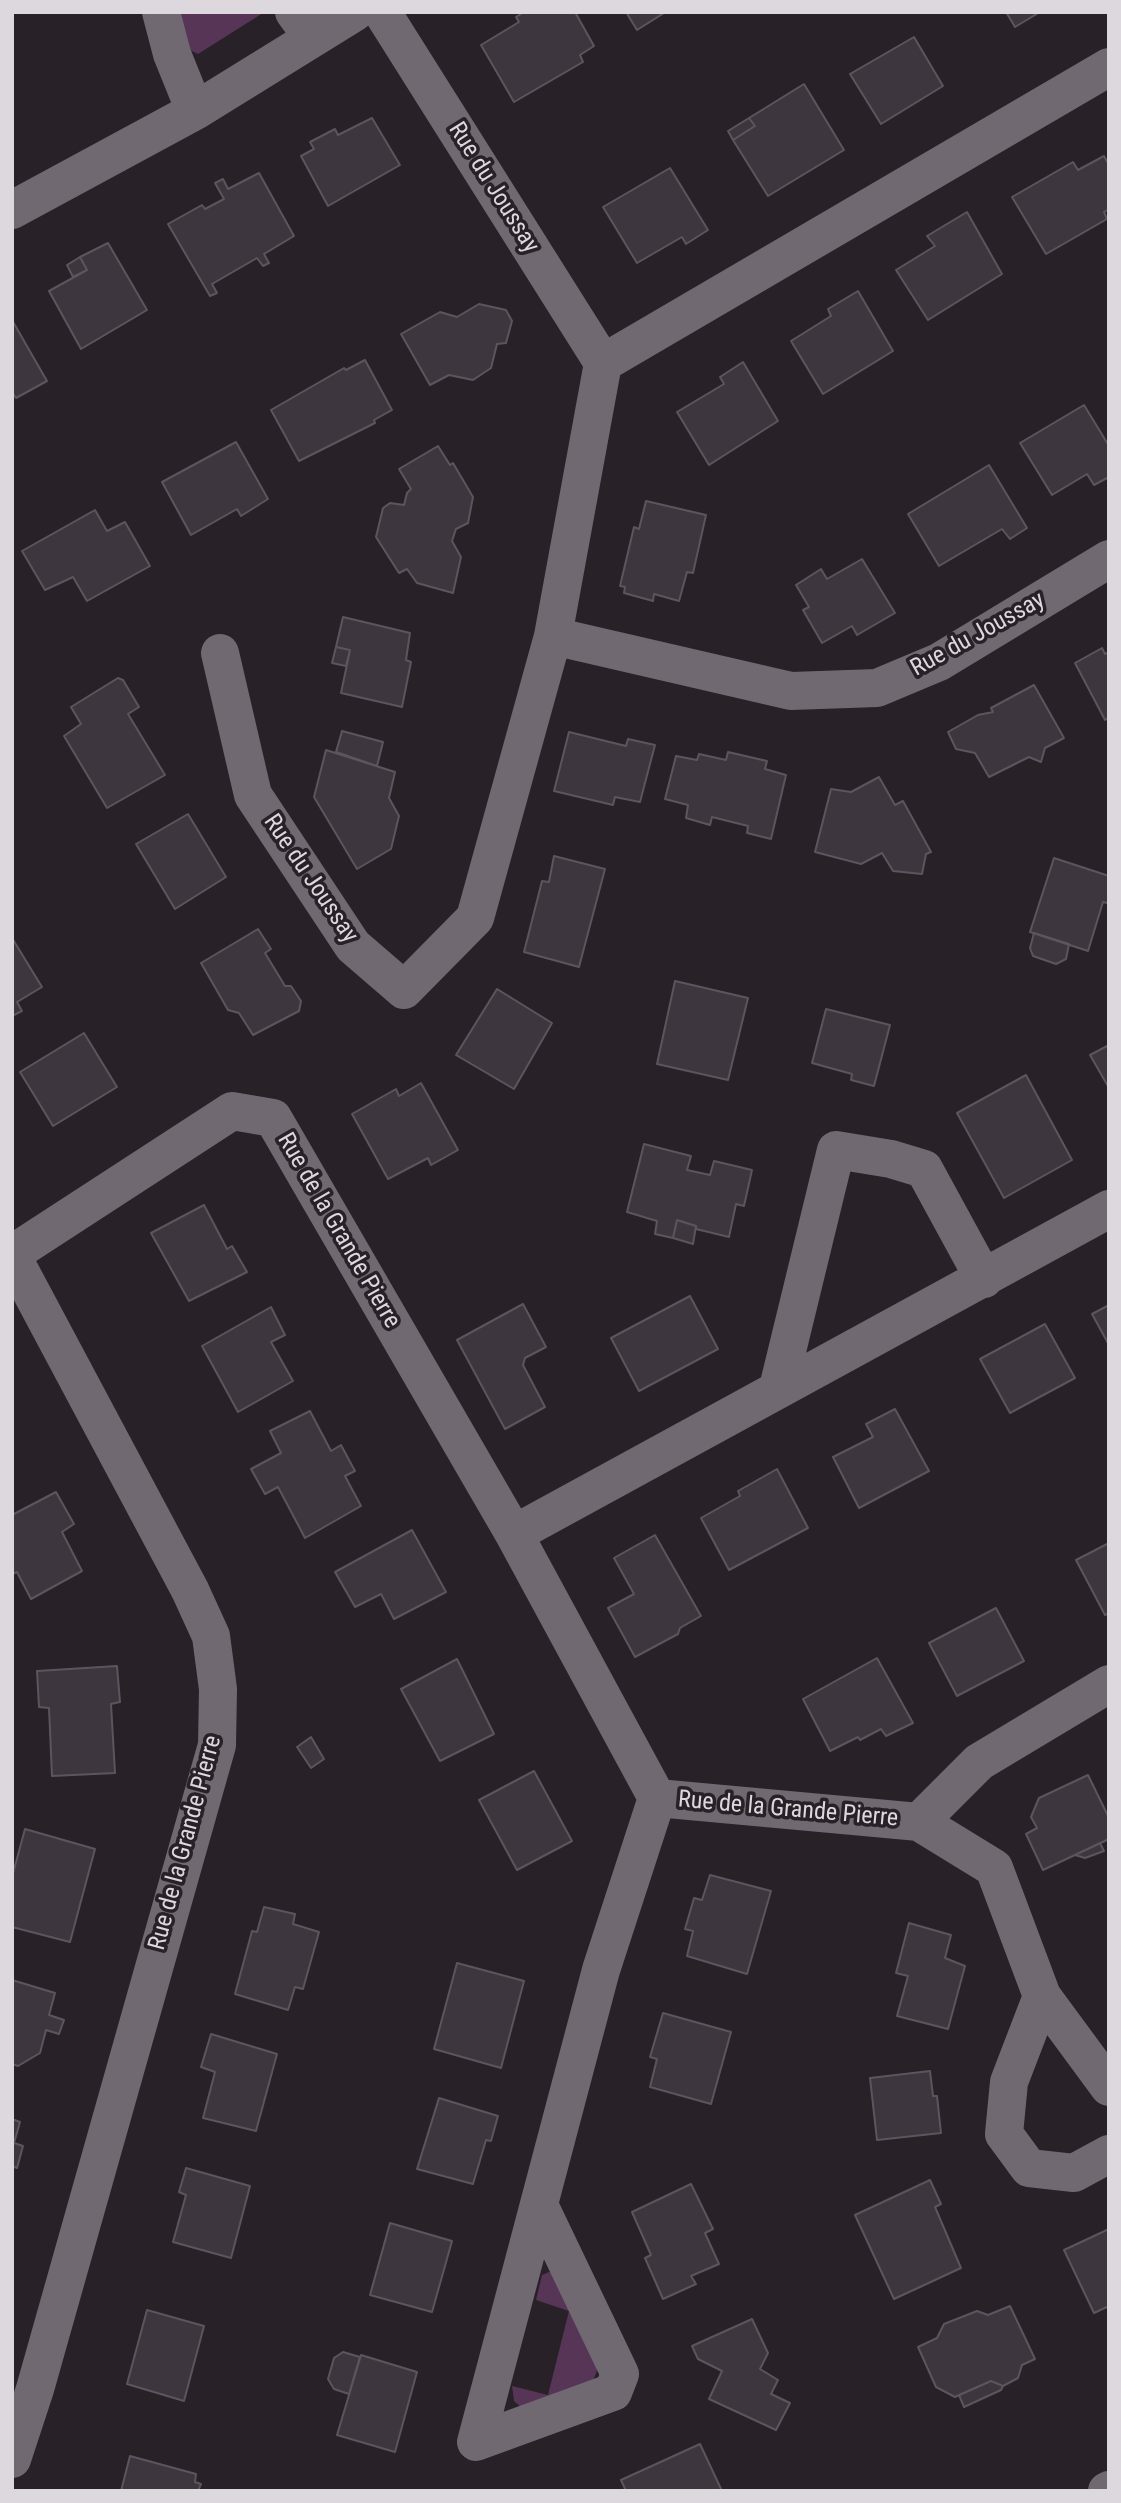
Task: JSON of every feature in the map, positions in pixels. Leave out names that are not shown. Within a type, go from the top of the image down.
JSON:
[{"type":"street","points":[[161,12],[172,54],[195,111]]},
{"type":"street","points":[[12,210],[195,111],[304,25],[355,12]]},
{"type":"street","name":"Rue du Joussay","points":[[220,653],[253,795],[353,946],[404,990],[475,918],[553,636],[603,363],[382,12]]},
{"type":"street","points":[[603,363],[1109,67]]},
{"type":"street","name":"Rue du Joussay","points":[[553,636],[791,691],[877,688],[939,662],[1109,559]]},
{"type":"street","name":"Rue de la Grande Pierre","points":[[12,2459],[39,2376],[217,1745],[218,1689],[211,1636],[190,1590],[12,1255],[232,1111],[273,1118],[514,1534],[657,1797],[601,1970],[476,2442],[613,2392],[620,2374],[540,2207]]},
{"type":"street","points":[[778,1388],[836,1150],[891,1159],[924,1169],[984,1279]]},
{"type":"street","points":[[514,1534],[1109,1209]]},
{"type":"street","name":"Rue de la Grande Pierre","points":[[919,1822],[979,1762],[1109,1684]]},
{"type":"street","name":"Rue de la Grande Pierre","points":[[657,1797],[919,1822],[994,1868],[1042,1996],[1109,2087]]},
{"type":"street","points":[[1042,1996],[1009,2082],[1004,2134],[1029,2168],[1074,2174],[1109,2154]]},
{"type":"shaded area","points":[[178,12],[263,13],[198,54],[190,50]]},
{"type":"shaded area","points":[[556,2273],[600,2362],[592,2384],[524,2410],[514,2401],[512,2386],[548,2395],[569,2311],[536,2300],[542,2275]]},
{"type":"building","points":[[524,12],[575,12],[594,46],[580,55],[583,62],[514,102],[481,45],[519,22],[516,17]]},
{"type":"building","points":[[626,12],[663,12],[664,13],[637,30]]},
{"type":"building","points":[[1006,12],[1040,12],[1015,27]]},
{"type":"building","points":[[914,37],[943,86],[881,124],[850,74]]},
{"type":"building","points":[[804,84],[844,150],[768,196],[733,140],[755,126],[749,118]]},
{"type":"building","points":[[372,118],[400,165],[328,206],[301,156],[314,149],[310,142],[335,129],[338,135]]},
{"type":"building","points":[[749,118],[755,126],[733,140],[728,131]]},
{"type":"building","points":[[1104,156],[1109,165],[1109,209],[1104,212],[1107,219],[1046,254],[1012,197],[1073,162],[1078,170]]},
{"type":"building","points":[[670,168],[708,230],[686,244],[682,237],[637,263],[603,207]]},
{"type":"building","points":[[259,173],[294,236],[264,254],[269,263],[263,266],[257,258],[212,284],[217,293],[210,296],[168,224],[202,205],[205,209],[224,199],[215,183],[223,179],[228,189]]},
{"type":"building","points":[[967,212],[1002,274],[928,320],[896,270],[935,246],[927,236]]},
{"type":"building","points":[[108,243],[147,310],[81,349],[49,291],[87,270],[80,257]]},
{"type":"building","points":[[80,257],[87,270],[73,277],[67,265]]},
{"type":"building","points":[[858,291],[893,351],[823,394],[791,341],[831,316],[828,309]]},
{"type":"building","points":[[479,304],[506,310],[512,321],[506,343],[497,344],[491,368],[473,380],[449,375],[430,385],[401,334],[440,312],[457,317]]},
{"type":"building","points":[[12,320],[47,381],[16,398],[12,392]]},
{"type":"building","points":[[365,360],[392,410],[374,420],[375,423],[299,461],[271,410],[344,368],[346,370]]},
{"type":"building","points":[[743,362],[778,421],[709,465],[677,412],[724,384],[720,377]]},
{"type":"building","points":[[1084,405],[1109,446],[1109,477],[1094,485],[1087,474],[1052,495],[1020,443]]},
{"type":"building","points":[[236,442],[268,499],[241,516],[237,509],[191,535],[162,482]]},
{"type":"building","points":[[438,446],[450,465],[453,463],[473,497],[468,523],[456,529],[452,541],[461,557],[453,593],[417,583],[407,569],[399,573],[376,537],[383,508],[390,503],[404,505],[411,489],[399,469]]},
{"type":"building","points":[[989,465],[1027,528],[1010,539],[1002,529],[939,566],[908,514]]},
{"type":"building","points":[[646,501],[706,515],[693,573],[687,572],[679,601],[654,594],[653,601],[624,593],[625,587],[620,586],[634,527],[639,529]]},
{"type":"building","points":[[95,510],[107,531],[125,522],[150,566],[87,601],[73,577],[45,590],[22,551]]},
{"type":"building","points":[[862,559],[895,613],[857,635],[852,626],[822,643],[803,610],[809,607],[796,585],[821,569],[827,579]]},
{"type":"building","points":[[343,617],[410,633],[406,660],[411,662],[402,707],[341,693],[350,650],[336,647]]},
{"type":"building","points":[[336,647],[350,650],[346,666],[332,663]]},
{"type":"building","points":[[1102,648],[1105,654],[1109,652],[1109,717],[1105,720],[1075,663]]},
{"type":"building","points":[[118,678],[123,680],[139,707],[128,714],[165,775],[107,808],[64,736],[81,724],[71,707]]},
{"type":"building","points":[[1034,685],[1064,738],[1045,748],[1041,762],[1029,757],[989,777],[975,753],[956,749],[948,732],[978,715],[993,712],[991,708]]},
{"type":"building","points":[[342,731],[383,742],[377,766],[336,752]]},
{"type":"building","points":[[569,732],[626,746],[628,739],[655,745],[640,802],[615,797],[613,805],[554,791]]},
{"type":"building","points":[[326,750],[395,772],[389,798],[399,816],[391,849],[357,869],[314,797]]},
{"type":"building","points":[[728,752],[767,761],[765,769],[786,775],[771,839],[747,833],[748,826],[712,817],[710,825],[686,818],[688,805],[665,799],[676,756],[697,760],[699,754],[726,760]]},
{"type":"building","points":[[879,777],[895,805],[903,801],[931,852],[926,854],[922,874],[893,871],[882,853],[861,864],[815,852],[831,789],[851,792]]},
{"type":"building","points":[[188,814],[226,877],[175,909],[136,844]]},
{"type":"building","points":[[554,856],[605,869],[579,967],[524,952],[542,881],[549,882]]},
{"type":"building","points":[[1054,858],[1109,876],[1109,899],[1107,903],[1103,902],[1088,951],[1030,932]]},
{"type":"building","points":[[258,929],[271,949],[265,953],[285,986],[291,986],[301,1001],[299,1011],[253,1035],[239,1013],[228,1010],[201,963]]},
{"type":"building","points":[[1034,933],[1069,944],[1066,959],[1056,964],[1033,956],[1030,948]]},
{"type":"building","points":[[12,938],[42,987],[17,1002],[22,1011],[12,1016]]},
{"type":"building","points":[[675,981],[748,998],[728,1080],[657,1064]]},
{"type":"building","points":[[497,989],[552,1023],[514,1089],[456,1055]]},
{"type":"building","points":[[826,1009],[890,1025],[874,1086],[851,1080],[852,1074],[812,1063]]},
{"type":"building","points":[[84,1033],[117,1087],[53,1126],[20,1072]]},
{"type":"building","points":[[1109,1045],[1109,1088],[1090,1055]]},
{"type":"building","points":[[1026,1075],[1072,1160],[1004,1198],[957,1113]]},
{"type":"building","points":[[421,1083],[458,1150],[431,1165],[428,1158],[388,1179],[352,1114],[396,1089],[399,1096]]},
{"type":"building","points":[[644,1144],[691,1156],[687,1170],[710,1175],[714,1161],[752,1170],[744,1206],[736,1204],[729,1237],[696,1229],[696,1226],[677,1220],[673,1238],[655,1234],[657,1221],[627,1212]]},
{"type":"building","points":[[204,1205],[227,1249],[232,1246],[247,1272],[189,1301],[151,1233]]},
{"type":"building","points":[[677,1220],[696,1226],[693,1244],[673,1238]]},
{"type":"building","points":[[690,1296],[718,1349],[639,1391],[611,1338]]},
{"type":"building","points":[[523,1304],[546,1347],[525,1358],[523,1365],[545,1407],[505,1429],[457,1340]]},
{"type":"building","points":[[1109,1305],[1109,1345],[1092,1314]]},
{"type":"building","points":[[271,1307],[285,1335],[271,1342],[293,1381],[238,1412],[202,1346]]},
{"type":"building","points":[[1045,1324],[1075,1378],[1010,1413],[980,1359]]},
{"type":"building","points":[[895,1409],[929,1471],[859,1508],[833,1457],[873,1437],[866,1424]]},
{"type":"building","points":[[310,1411],[331,1451],[341,1445],[355,1471],[345,1476],[361,1506],[305,1538],[278,1487],[265,1494],[251,1469],[281,1453],[270,1431]]},
{"type":"building","points":[[777,1469],[808,1528],[729,1570],[701,1518],[740,1496],[738,1491]]},
{"type":"building","points":[[56,1492],[74,1524],[62,1532],[82,1571],[31,1599],[17,1572],[12,1574],[12,1515]]},
{"type":"building","points":[[412,1530],[446,1592],[394,1619],[381,1594],[355,1607],[335,1572]]},
{"type":"building","points":[[655,1535],[701,1616],[680,1628],[678,1634],[635,1657],[608,1608],[634,1594],[614,1558]]},
{"type":"building","points":[[1109,1543],[1109,1613],[1105,1615],[1076,1560]]},
{"type":"building","points":[[996,1608],[1024,1661],[957,1696],[929,1643]]},
{"type":"building","points":[[877,1658],[913,1723],[886,1736],[881,1729],[830,1751],[803,1699]]},
{"type":"building","points":[[457,1659],[494,1734],[440,1761],[401,1689]]},
{"type":"building","points":[[117,1666],[120,1702],[111,1704],[115,1773],[52,1776],[49,1708],[39,1707],[37,1671]]},
{"type":"building","points":[[311,1737],[324,1759],[311,1768],[297,1747]]},
{"type":"building","points":[[534,1771],[572,1841],[517,1870],[479,1800]]},
{"type":"building","points":[[1088,1775],[1109,1818],[1109,1839],[1043,1870],[1026,1834],[1037,1828],[1031,1817],[1039,1798]]},
{"type":"building","points":[[25,1829],[95,1849],[70,1942],[12,1927],[12,1877]]},
{"type":"building","points":[[1100,1843],[1104,1851],[1085,1858],[1075,1855]]},
{"type":"building","points":[[710,1875],[771,1891],[747,1974],[687,1956],[693,1931],[685,1929],[694,1898],[702,1900]]},
{"type":"building","points":[[264,1907],[295,1914],[293,1924],[319,1932],[303,1989],[295,1987],[288,2010],[235,1994],[252,1931],[257,1932]]},
{"type":"building","points":[[909,1923],[951,1935],[945,1958],[965,1966],[948,2029],[897,2016],[908,1976],[896,1973]]},
{"type":"building","points":[[457,1963],[524,1981],[501,2068],[434,2049]]},
{"type":"building","points":[[12,1980],[55,1993],[49,2015],[64,2020],[59,2034],[46,2030],[40,2053],[18,2066],[12,2064]]},
{"type":"building","points":[[663,2013],[731,2032],[711,2104],[650,2087],[657,2059],[650,2057]]},
{"type":"building","points":[[211,2034],[277,2054],[256,2131],[203,2118],[215,2072],[201,2067]]},
{"type":"building","points":[[930,2071],[933,2096],[937,2096],[941,2133],[877,2140],[870,2078]]},
{"type":"building","points":[[439,2098],[498,2116],[491,2141],[486,2140],[473,2184],[417,2169]]},
{"type":"building","points":[[12,2119],[20,2122],[14,2143],[23,2146],[17,2168],[12,2166]]},
{"type":"building","points":[[186,2168],[250,2186],[231,2258],[173,2242],[186,2195],[179,2192]]},
{"type":"building","points":[[930,2180],[941,2204],[935,2207],[961,2268],[894,2299],[855,2215]]},
{"type":"building","points":[[691,2184],[713,2229],[705,2233],[719,2264],[691,2276],[696,2284],[663,2299],[645,2258],[651,2255],[632,2212]]},
{"type":"building","points":[[390,2223],[452,2241],[432,2312],[370,2295]]},
{"type":"building","points":[[1109,2229],[1109,2306],[1094,2313],[1064,2250]]},
{"type":"building","points":[[1010,2306],[1035,2359],[1022,2365],[1018,2378],[1003,2386],[991,2381],[955,2397],[936,2387],[918,2347],[937,2338],[944,2324],[977,2311],[988,2315]]},
{"type":"building","points":[[147,2310],[204,2326],[184,2401],[127,2384]]},
{"type":"building","points":[[752,2319],[768,2353],[760,2369],[778,2380],[771,2394],[790,2403],[776,2430],[709,2399],[722,2371],[698,2359],[692,2346]]},
{"type":"building","points":[[343,2352],[360,2357],[349,2394],[334,2389],[328,2379],[334,2358]]},
{"type":"building","points":[[361,2355],[417,2372],[395,2452],[337,2435]]},
{"type":"building","points":[[991,2381],[1003,2386],[1001,2390],[964,2407],[959,2395]]},
{"type":"building","points":[[700,2444],[722,2491],[626,2491],[621,2480]]},
{"type":"building","points":[[130,2456],[196,2474],[195,2482],[201,2484],[198,2491],[121,2491]]}]
